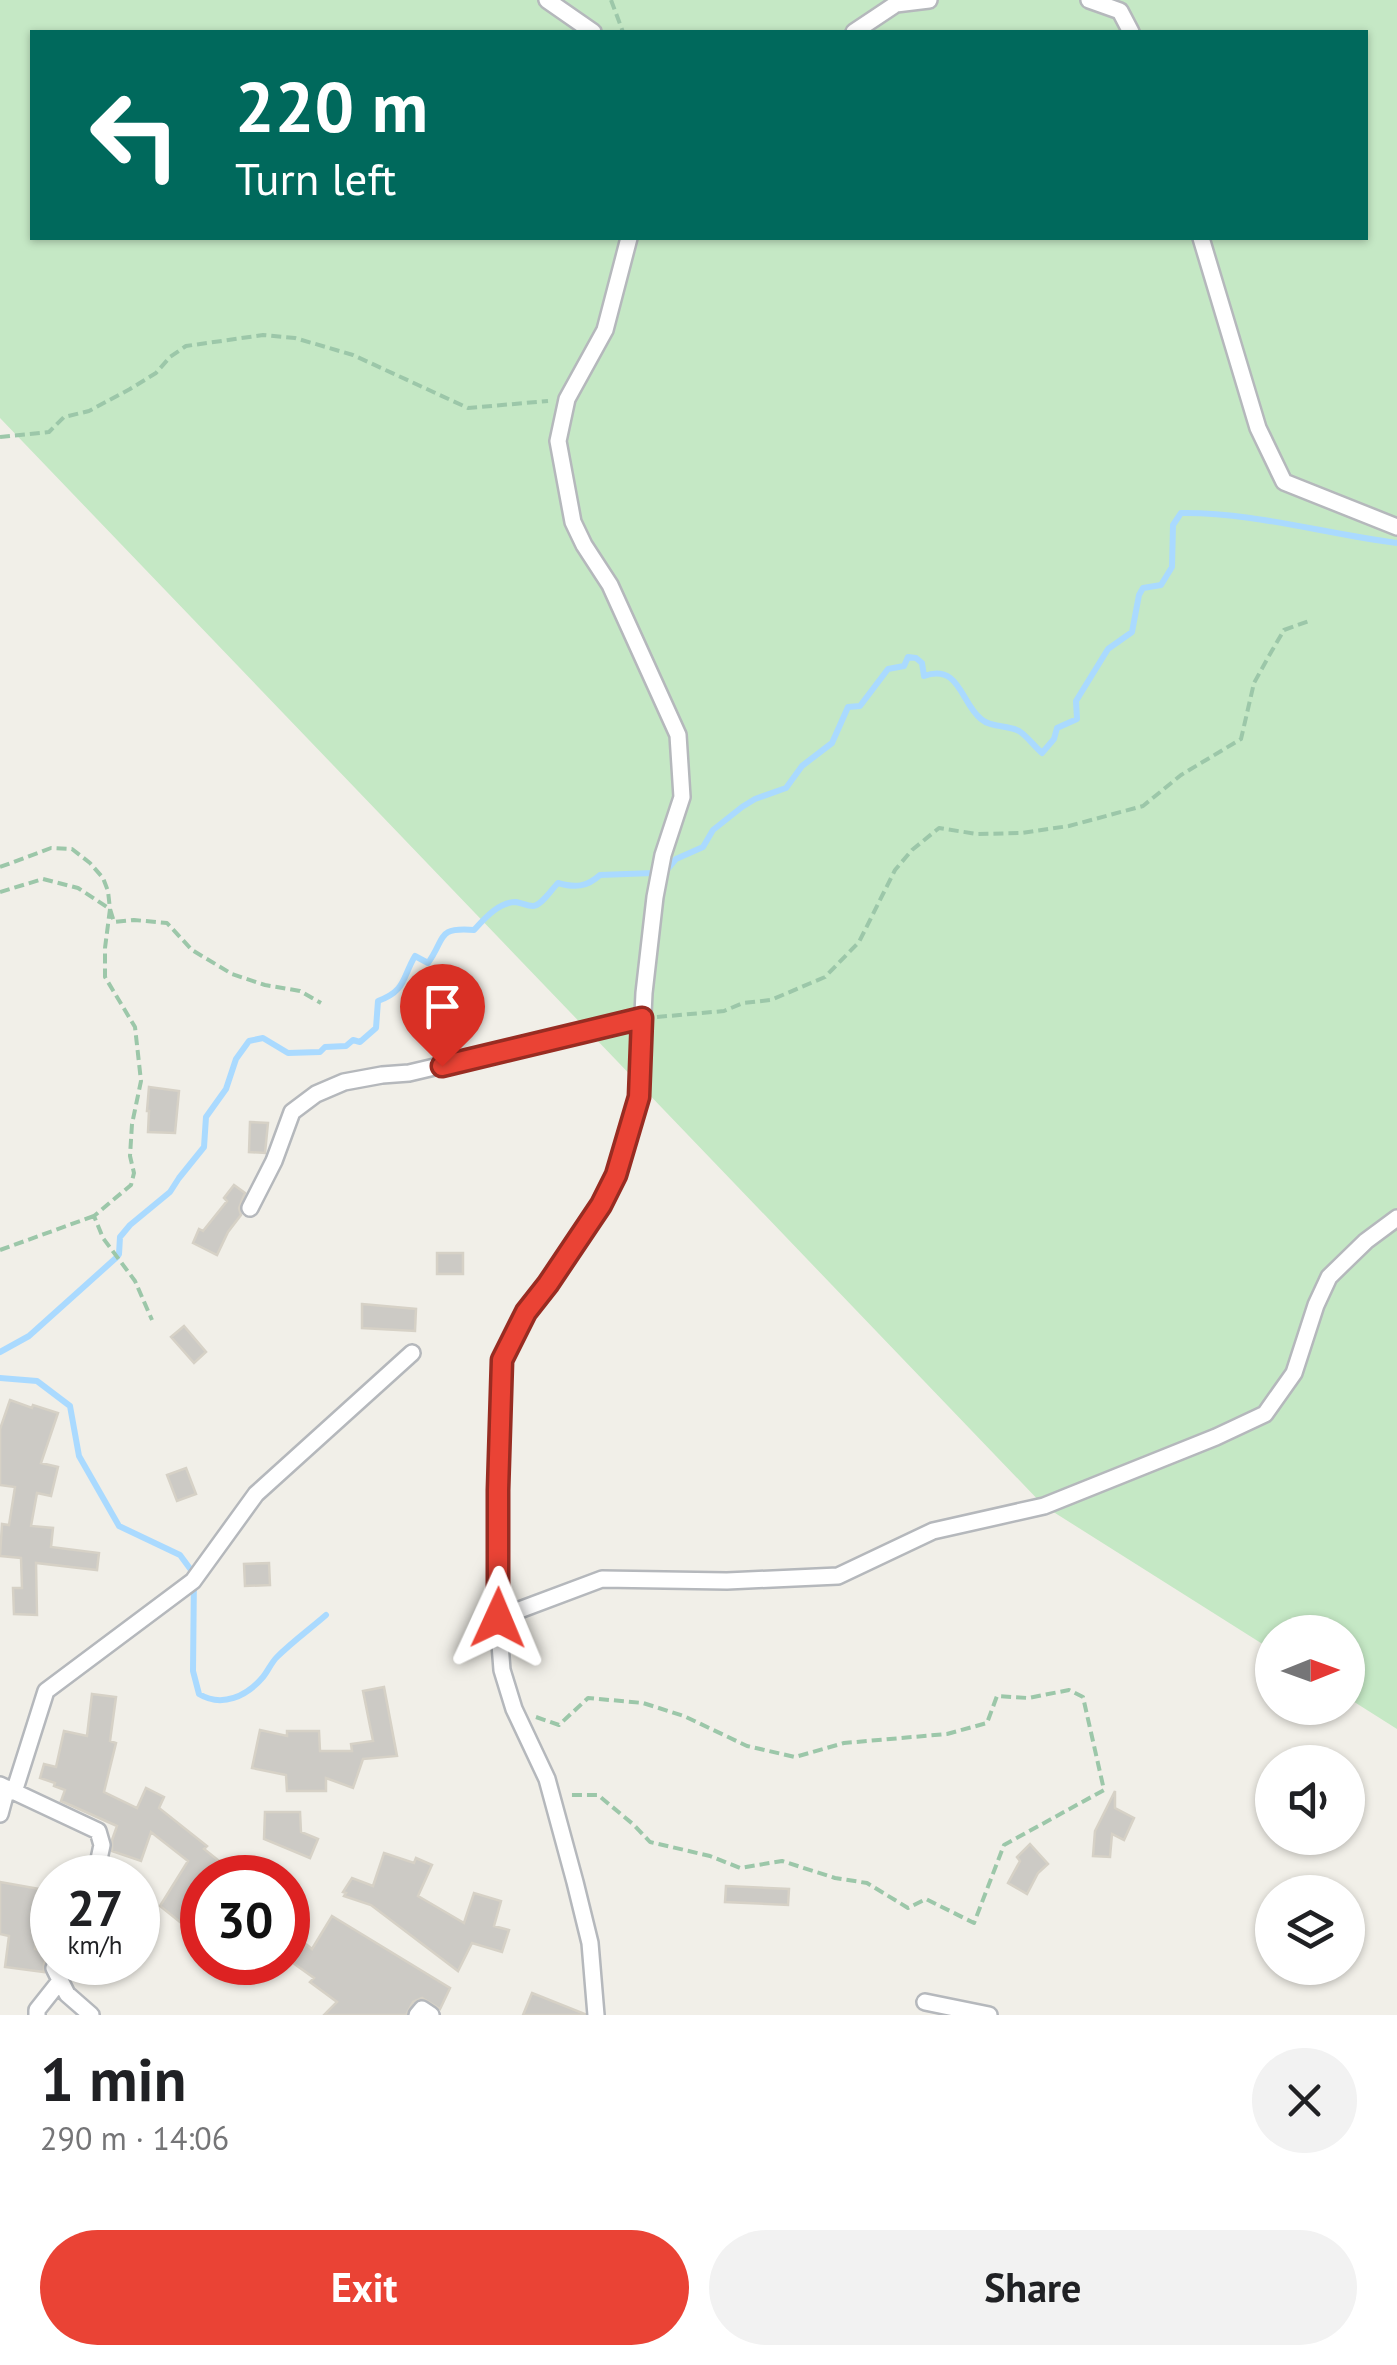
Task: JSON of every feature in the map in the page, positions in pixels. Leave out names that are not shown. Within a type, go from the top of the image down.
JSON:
[{"type":"street","points":[[547,0],[589,30]]},
{"type":"street","points":[[857,30],[896,4],[929,0]]},
{"type":"street","points":[[1089,0],[1120,11],[1130,30]]},
{"type":"street","points":[[596,2015],[590,1943],[547,1779],[514,1709],[502,1670],[498,1490],[502,1360],[526,1312],[601,1205],[616,1175],[639,1097],[654,896],[682,797],[678,735],[610,585],[573,522],[558,440],[568,399],[605,330],[628,240]]},
{"type":"street","points":[[1202,240],[1258,428],[1284,482],[1397,527]]},
{"type":"street","points":[[250,1208],[274,1161],[292,1112],[316,1094],[344,1082],[408,1074],[642,1018]]},
{"type":"street","points":[[498,1618],[602,1579],[726,1581],[838,1576],[934,1531],[1044,1506],[1216,1437],[1265,1414],[1294,1373],[1329,1277],[1397,1218]]},
{"type":"street","points":[[0,1814],[46,1691],[193,1580],[256,1494],[412,1353]]},
{"type":"street","points":[[7,1788],[98,1831],[100,1855]]},
{"type":"street","points":[[36,2015],[57,1985]]},
{"type":"street","points":[[62,1985],[91,2015]]},
{"type":"street","points":[[925,2002],[989,2015]]},
{"type":"street","points":[[417,2015],[422,2009],[431,2015]]},
{"type":"path","points":[[611,0],[622,30]]},
{"type":"path","points":[[0,437],[49,432],[64,417],[89,411],[130,389],[186,346],[263,335],[295,338],[352,355],[468,408],[568,399]]},
{"type":"path","points":[[642,1018],[724,1011],[743,1003],[771,1000],[825,977],[858,942],[894,870],[939,828],[978,834],[1022,833],[1069,826],[1143,806],[1180,775],[1241,738],[1254,683],[1270,654],[1284,630],[1309,621]]},
{"type":"path","points":[[0,867],[51,848],[72,849],[102,878],[114,922],[167,923],[192,950],[232,974],[300,991],[321,1003]]},
{"type":"path","points":[[0,892],[44,879],[78,888],[110,909]]},
{"type":"path","points":[[0,1250],[94,1216],[132,1185],[132,1124],[140,1081],[135,1027],[105,977],[110,909]]},
{"type":"path","points":[[94,1216],[103,1238],[135,1282],[152,1320]]},
{"type":"path","points":[[514,1709],[560,1725],[588,1698],[642,1702],[684,1716],[746,1746],[794,1756],[844,1743],[946,1734],[987,1723],[997,1696],[1028,1698],[1069,1690],[1083,1697],[1104,1790],[1004,1845],[974,1923],[926,1899],[908,1908],[867,1883],[835,1878],[782,1861],[740,1868],[710,1856],[650,1842],[598,1795],[551,1795]]},
{"type":"green space","points":[[0,0],[1397,0],[1397,1729],[1365,1709],[1365,1615],[1255,1615],[1255,1639],[1044,1506],[0,418]]},
{"type":"building","points":[[149,1087],[179,1091],[175,1133],[148,1132]]},
{"type":"building","points":[[250,1122],[268,1123],[265,1153],[249,1152]]},
{"type":"building","points":[[234,1185],[245,1193],[239,1208],[241,1215],[217,1255],[193,1243],[199,1229],[203,1231],[227,1201],[224,1198]]},
{"type":"building","points":[[437,1253],[463,1253],[463,1274],[437,1274]]},
{"type":"building","points":[[362,1304],[416,1309],[415,1331],[362,1328]]},
{"type":"building","points":[[184,1326],[206,1352],[194,1363],[171,1337]]},
{"type":"building","points":[[10,1400],[58,1413],[41,1463],[58,1467],[51,1496],[37,1493],[31,1526],[53,1528],[51,1547],[99,1553],[97,1570],[36,1563],[37,1615],[14,1614],[13,1588],[22,1588],[21,1558],[0,1556],[2,1524],[9,1525],[15,1487],[0,1485],[0,1429]]},
{"type":"building","points":[[186,1468],[196,1494],[177,1501],[167,1475]]},
{"type":"building","points":[[269,1563],[270,1585],[245,1586],[244,1564]]},
{"type":"building","points":[[384,1687],[397,1756],[363,1759],[353,1788],[326,1778],[326,1791],[287,1791],[286,1775],[252,1768],[260,1730],[287,1736],[287,1731],[319,1731],[320,1751],[352,1751],[351,1744],[373,1741],[363,1691]]},
{"type":"building","points":[[92,1694],[116,1697],[110,1741],[116,1743],[104,1792],[137,1808],[146,1788],[164,1797],[159,1808],[207,1846],[204,1849],[212,1855],[180,1855],[151,1832],[143,1855],[112,1851],[117,1826],[61,1801],[65,1790],[40,1778],[44,1764],[56,1767],[64,1731],[87,1736]]},
{"type":"building","points":[[1115,1791],[1115,1808],[1134,1818],[1124,1840],[1112,1834],[1110,1857],[1093,1856],[1095,1831]]},
{"type":"building","points":[[265,1812],[300,1812],[301,1832],[318,1839],[310,1858],[264,1839]]},
{"type":"building","points":[[1030,1844],[1048,1864],[1038,1873],[1027,1894],[1008,1883],[1020,1861],[1017,1857]]},
{"type":"building","points":[[384,1853],[432,1865],[418,1896],[464,1923],[474,1893],[501,1901],[494,1926],[509,1930],[502,1952],[472,1943],[458,1971],[371,1905],[344,1896],[352,1878],[373,1886]]},
{"type":"building","points":[[180,1874],[180,1922],[160,1906]]},
{"type":"building","points":[[0,1882],[30,1887],[30,1970],[5,1967],[9,1936],[0,1934]]},
{"type":"building","points":[[726,1886],[789,1889],[788,1905],[725,1902]]},
{"type":"building","points":[[332,1916],[450,1988],[440,2009],[422,1998],[413,2002],[406,2015],[324,2015],[337,2002],[310,1982],[314,1978],[310,1975],[312,1949]]},
{"type":"building","points":[[532,1993],[585,2014],[585,2015],[523,2015]]},
{"type":"waterway","points":[[665,872],[676,859],[703,847],[713,830],[742,807],[786,788],[802,766],[832,743],[848,707],[860,706],[888,669],[904,666],[908,657],[922,663],[924,676],[945,675],[953,680],[981,719],[1019,731],[1042,753],[1054,739],[1057,728],[1077,719],[1076,701],[1108,649],[1132,632],[1143,588],[1161,585],[1172,567],[1173,525],[1181,513],[1262,520],[1397,543]]},
{"type":"waterway","points":[[0,1352],[29,1336],[117,1257],[120,1237],[170,1192],[204,1147],[206,1117],[226,1089],[236,1059],[249,1041],[263,1038],[288,1053],[320,1052],[325,1047],[360,1042],[376,1028],[378,1001],[399,988],[415,956],[428,963],[447,933],[474,930],[510,903],[536,905],[558,883],[580,885],[600,875],[653,873]]},
{"type":"waterway","points":[[0,1378],[37,1381],[70,1406],[79,1456],[119,1526],[180,1555],[194,1574],[193,1671],[199,1694],[225,1700],[249,1690],[277,1657],[326,1615]]},
{"type":"route","points":[[442,1066],[642,1018],[639,1097],[616,1175],[601,1205],[526,1312],[502,1360],[498,1618]]}]
